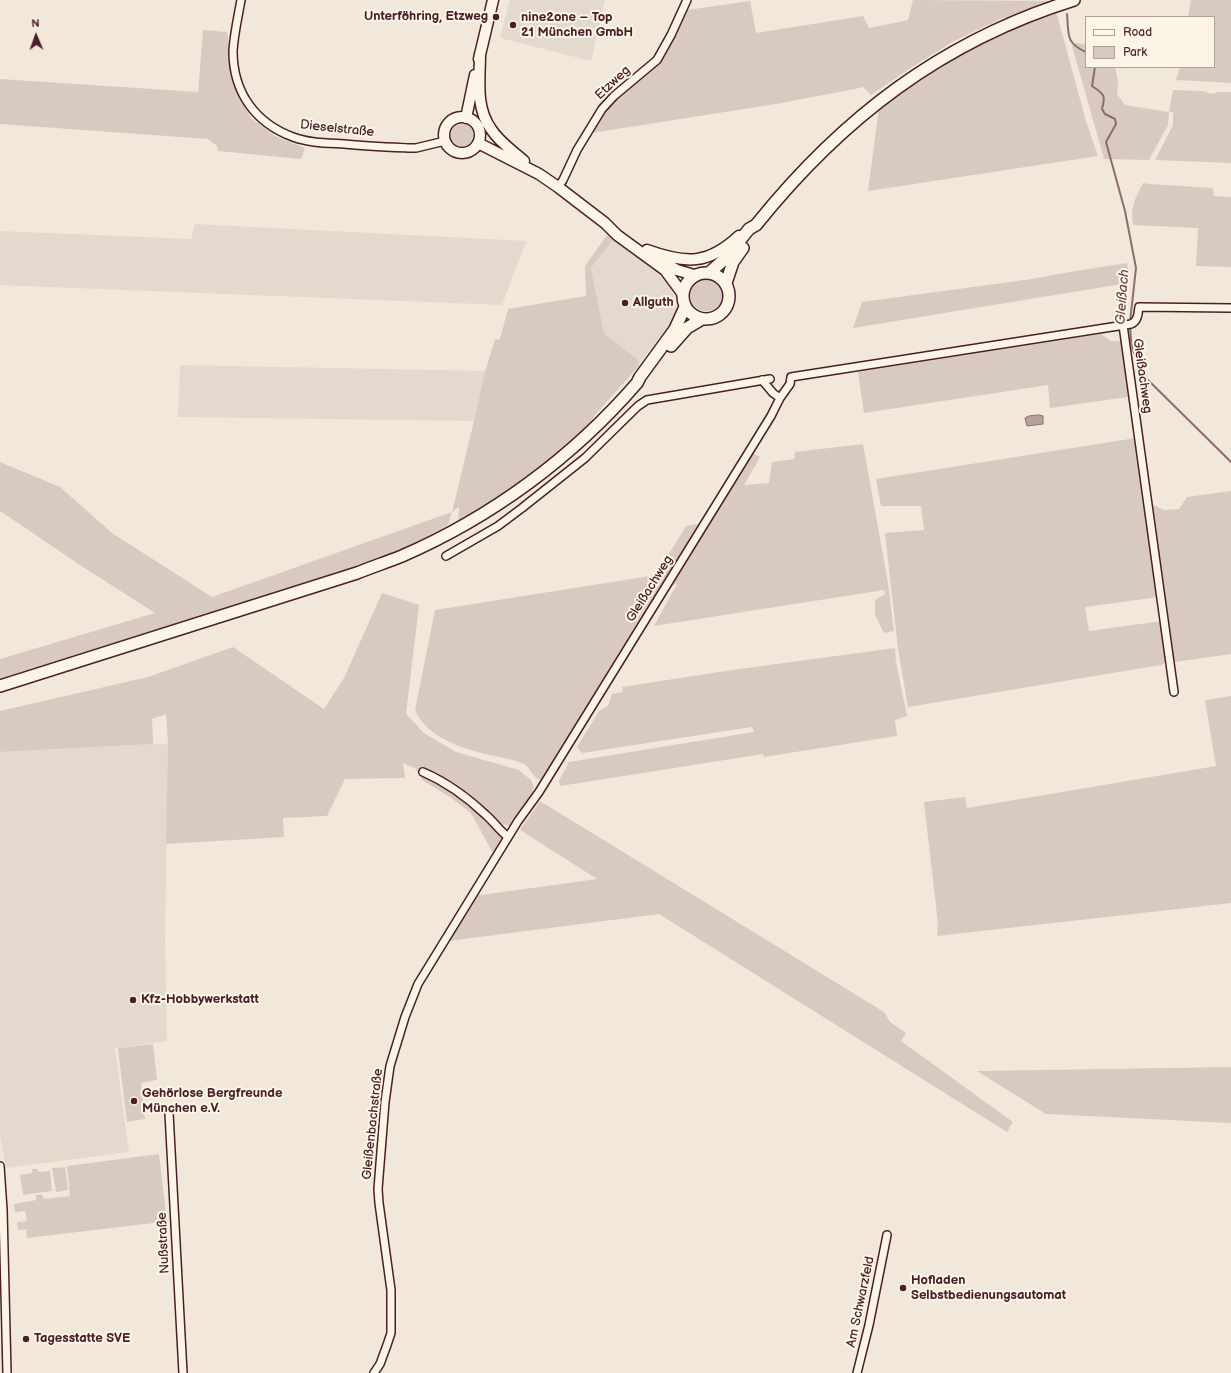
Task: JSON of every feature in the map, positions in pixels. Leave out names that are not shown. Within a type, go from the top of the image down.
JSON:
[{"type":"main road","points":[[710,272],[726,258],[794,179],[813,160],[862,115],[892,91],[953,52],[985,36],[1032,15],[1074,0]]},
{"type":"main road","points":[[726,283],[733,262],[754,232],[752,227]]},
{"type":"main road","points":[[0,686],[357,573],[402,556],[436,540],[513,494],[550,467],[599,423],[637,383],[644,379],[687,328],[702,319],[719,315],[725,309],[729,301],[729,292],[726,283],[719,276],[710,272],[702,272],[694,275],[684,286],[682,293],[685,307],[689,312],[702,319]]},
{"type":"main road","points":[[637,383],[640,376],[675,329],[685,307]]},
{"type":"street","name":"Dieselstraße","points":[[241,0],[234,35],[234,67],[237,81],[244,96],[252,109],[264,121],[276,129],[294,137],[326,143],[416,148],[445,141]]},
{"type":"street","points":[[466,118],[493,0]]},
{"type":"street","name":"Etzweg","points":[[558,187],[563,180],[577,150],[602,109],[614,96],[657,60],[671,35],[687,0]]},
{"type":"street","points":[[480,54],[480,99],[485,118],[490,129],[539,174]]},
{"type":"street","points":[[460,117],[466,118],[471,119],[478,127],[480,132],[478,143],[471,151],[461,153],[451,150],[445,141],[444,130],[450,121],[460,117]]},
{"type":"street","points":[[478,143],[539,174],[558,187],[605,223],[617,235],[665,270],[682,293]]},
{"type":"street","points":[[605,223],[620,231],[663,263],[677,270],[694,275]]},
{"type":"street","points":[[647,250],[679,260],[705,258],[721,250],[744,231],[752,227]]},
{"type":"street","points":[[1127,325],[1136,322],[1139,307],[1231,308]]},
{"type":"street","name":"Gleißachweg","points":[[539,792],[771,416],[780,398],[790,384],[790,377],[797,375],[853,368],[1127,325],[1174,692]]},
{"type":"street","points":[[446,556],[498,526],[522,508],[585,458],[638,406],[648,400],[766,380],[772,393],[780,398]]},
{"type":"street","points":[[423,772],[468,800],[486,815],[508,837]]},
{"type":"street","name":"Gleißenbachstraße","points":[[374,1373],[380,1364],[388,1345],[391,1327],[391,1290],[378,1203],[385,1102],[390,1066],[405,1016],[418,984],[508,837],[539,792]]},
{"type":"street","name":"Nußstraße","points":[[169,1113],[183,1373]]},
{"type":"street","points":[[0,1166],[3,1210],[7,1373]]},
{"type":"street","name":"Am Schwarzfeld","points":[[857,1373],[868,1331],[887,1235]]},
{"type":"shaded area","points":[[510,0],[605,0],[591,61],[500,38]]},
{"type":"shaded area","points":[[195,224],[526,241],[502,305],[0,285],[0,231],[191,239]]},
{"type":"shaded area","points":[[613,240],[655,265],[670,283],[677,309],[677,314],[673,324],[640,362],[604,333],[591,268]]},
{"type":"shaded area","points":[[180,365],[485,371],[474,421],[178,417]]},
{"type":"shaded area","points":[[1039,415],[1043,416],[1043,424],[1027,426],[1025,418]]},
{"type":"shaded area","points":[[168,744],[165,939],[167,1041],[115,1048],[129,1152],[6,1168],[0,1136],[0,752]]},
{"type":"green space","points":[[913,0],[1054,1],[1012,17],[1003,18],[954,41],[871,95],[863,87],[776,104],[591,133],[610,104],[659,62],[666,52],[687,10],[750,1],[756,33],[863,16],[869,28],[908,20]]},
{"type":"green space","points":[[1191,0],[1231,0],[1231,83],[1176,80],[1180,68],[1215,68],[1215,16],[1188,16]]},
{"type":"green space","points":[[1056,11],[1086,121],[1098,156],[868,191],[879,108],[926,74],[973,47],[1022,24]]},
{"type":"green space","points":[[203,30],[227,32],[235,89],[251,118],[275,136],[305,148],[301,159],[218,151],[217,146],[208,139],[0,124],[0,79],[198,92]]},
{"type":"green space","points":[[1075,43],[1085,43],[1085,68],[1115,68],[1118,81],[1117,94],[1125,105],[1169,112],[1168,125],[1149,160],[1104,159],[1072,46]]},
{"type":"green space","points":[[1173,90],[1202,91],[1213,94],[1218,92],[1231,92],[1231,163],[1155,160],[1173,125],[1173,112],[1169,112]]},
{"type":"green space","points":[[462,124],[470,127],[473,135],[470,143],[462,146],[454,143],[451,135],[454,127]]},
{"type":"green space","points":[[1143,183],[1213,188],[1214,196],[1231,197],[1231,267],[1196,266],[1198,228],[1133,225],[1133,208]]},
{"type":"green space","points":[[607,235],[613,240],[591,268],[604,333],[640,362],[637,368],[594,416],[589,426],[575,440],[537,472],[500,498],[458,521],[459,507],[452,512],[485,371],[495,340],[500,339],[508,309],[586,296],[585,266]]},
{"type":"green space","points":[[1127,263],[1129,272],[1128,283],[853,328],[862,302],[1032,279]]},
{"type":"green space","points":[[703,279],[709,279],[718,283],[722,295],[718,307],[709,311],[703,311],[694,307],[690,298],[690,292],[694,283]]},
{"type":"green space","points":[[1101,334],[1111,341],[1121,341],[1128,397],[1050,408],[1048,385],[864,413],[858,372]]},
{"type":"green space","points":[[1136,438],[1159,597],[1085,607],[1089,631],[1162,621],[1166,662],[1161,665],[908,707],[898,649],[885,533],[924,530],[921,506],[881,506],[876,479]]},
{"type":"green space","points":[[863,444],[888,583],[894,631],[884,633],[875,615],[875,600],[885,594],[884,590],[654,626],[677,584],[668,586],[752,452],[760,457],[744,485],[769,483],[772,462],[794,459],[795,452]]},
{"type":"green space","points":[[0,462],[60,487],[112,533],[212,597],[452,512],[448,525],[400,551],[355,568],[0,681],[0,659],[155,613],[0,511]]},
{"type":"green space","points":[[1231,491],[1231,654],[1175,662],[1173,660],[1149,503],[1164,510],[1179,509],[1187,497]]},
{"type":"green space","points":[[699,524],[541,780],[538,779],[524,764],[472,750],[449,742],[429,729],[421,720],[415,710],[435,610],[656,575],[686,526]]},
{"type":"green space","points":[[382,593],[419,605],[406,714],[424,733],[456,752],[519,770],[531,780],[534,788],[531,799],[511,826],[501,824],[498,829],[505,837],[494,855],[471,813],[450,797],[422,780],[416,769],[403,763],[405,778],[345,779],[327,816],[283,818],[284,837],[166,844],[168,744],[166,714],[152,719],[153,744],[0,752],[0,711],[148,677],[233,647],[324,709],[344,678]]},
{"type":"green space","points":[[895,648],[896,662],[907,716],[895,720],[897,736],[764,757],[763,754],[560,786],[559,781],[569,762],[754,732],[752,727],[582,753],[577,747],[599,711],[608,706],[612,694],[623,692],[622,687],[732,670]]},
{"type":"green space","points":[[1231,696],[1231,903],[937,936],[938,924],[924,802],[965,797],[967,808],[1216,766],[1205,700]]},
{"type":"green space","points":[[540,801],[884,1012],[890,1022],[906,1033],[901,1041],[1013,1122],[1007,1132],[659,914],[448,941],[474,896],[597,879],[520,830]]},
{"type":"green space","name":"Gehörlose Bergfreunde München e.V.","points":[[153,1044],[157,1080],[141,1083],[145,1119],[127,1122],[118,1048]]},
{"type":"green space","points":[[1231,1067],[1231,1123],[1046,1114],[977,1071]]},
{"type":"green space","points":[[159,1154],[166,1213],[162,1214],[162,1222],[27,1238],[26,1231],[28,1229],[18,1230],[17,1222],[27,1221],[25,1211],[15,1212],[14,1204],[36,1200],[36,1195],[42,1195],[44,1199],[70,1196],[67,1166]]},
{"type":"green space","points":[[65,1167],[68,1190],[56,1192],[52,1168]]},
{"type":"green space","points":[[32,1169],[37,1169],[39,1172],[50,1171],[52,1191],[23,1195],[20,1175],[32,1173]]},
{"type":"waterway","name":"Gleißach","points":[[1067,14],[1069,37],[1074,45],[1085,52]]},
{"type":"waterway","name":"Gleißach","points":[[1095,68],[1092,86],[1103,95],[1104,101],[1102,109],[1105,114],[1115,119],[1116,124],[1106,142],[1125,211],[1136,268],[1130,322]]},
{"type":"waterway","name":"Gleißach","points":[[1130,326],[1133,350],[1147,379],[1231,462]]},
{"type":"place","name":"Unterföhring, Etzweg","points":[[496,17]]},
{"type":"place","name":"nine2one – Top 21 München GmbH","points":[[513,25]]},
{"type":"place","name":"Allguth","points":[[625,303]]},
{"type":"place","name":"Kfz-Hobbywerkstatt","points":[[133,1000]]},
{"type":"place","name":"Gehörlose Bergfreunde München e.V.","points":[[134,1101]]},
{"type":"place","name":"Hofladen Selbstbedienungsautomat","points":[[903,1288]]},
{"type":"place","name":"Tagesstatte SVE","points":[[26,1339]]}]
